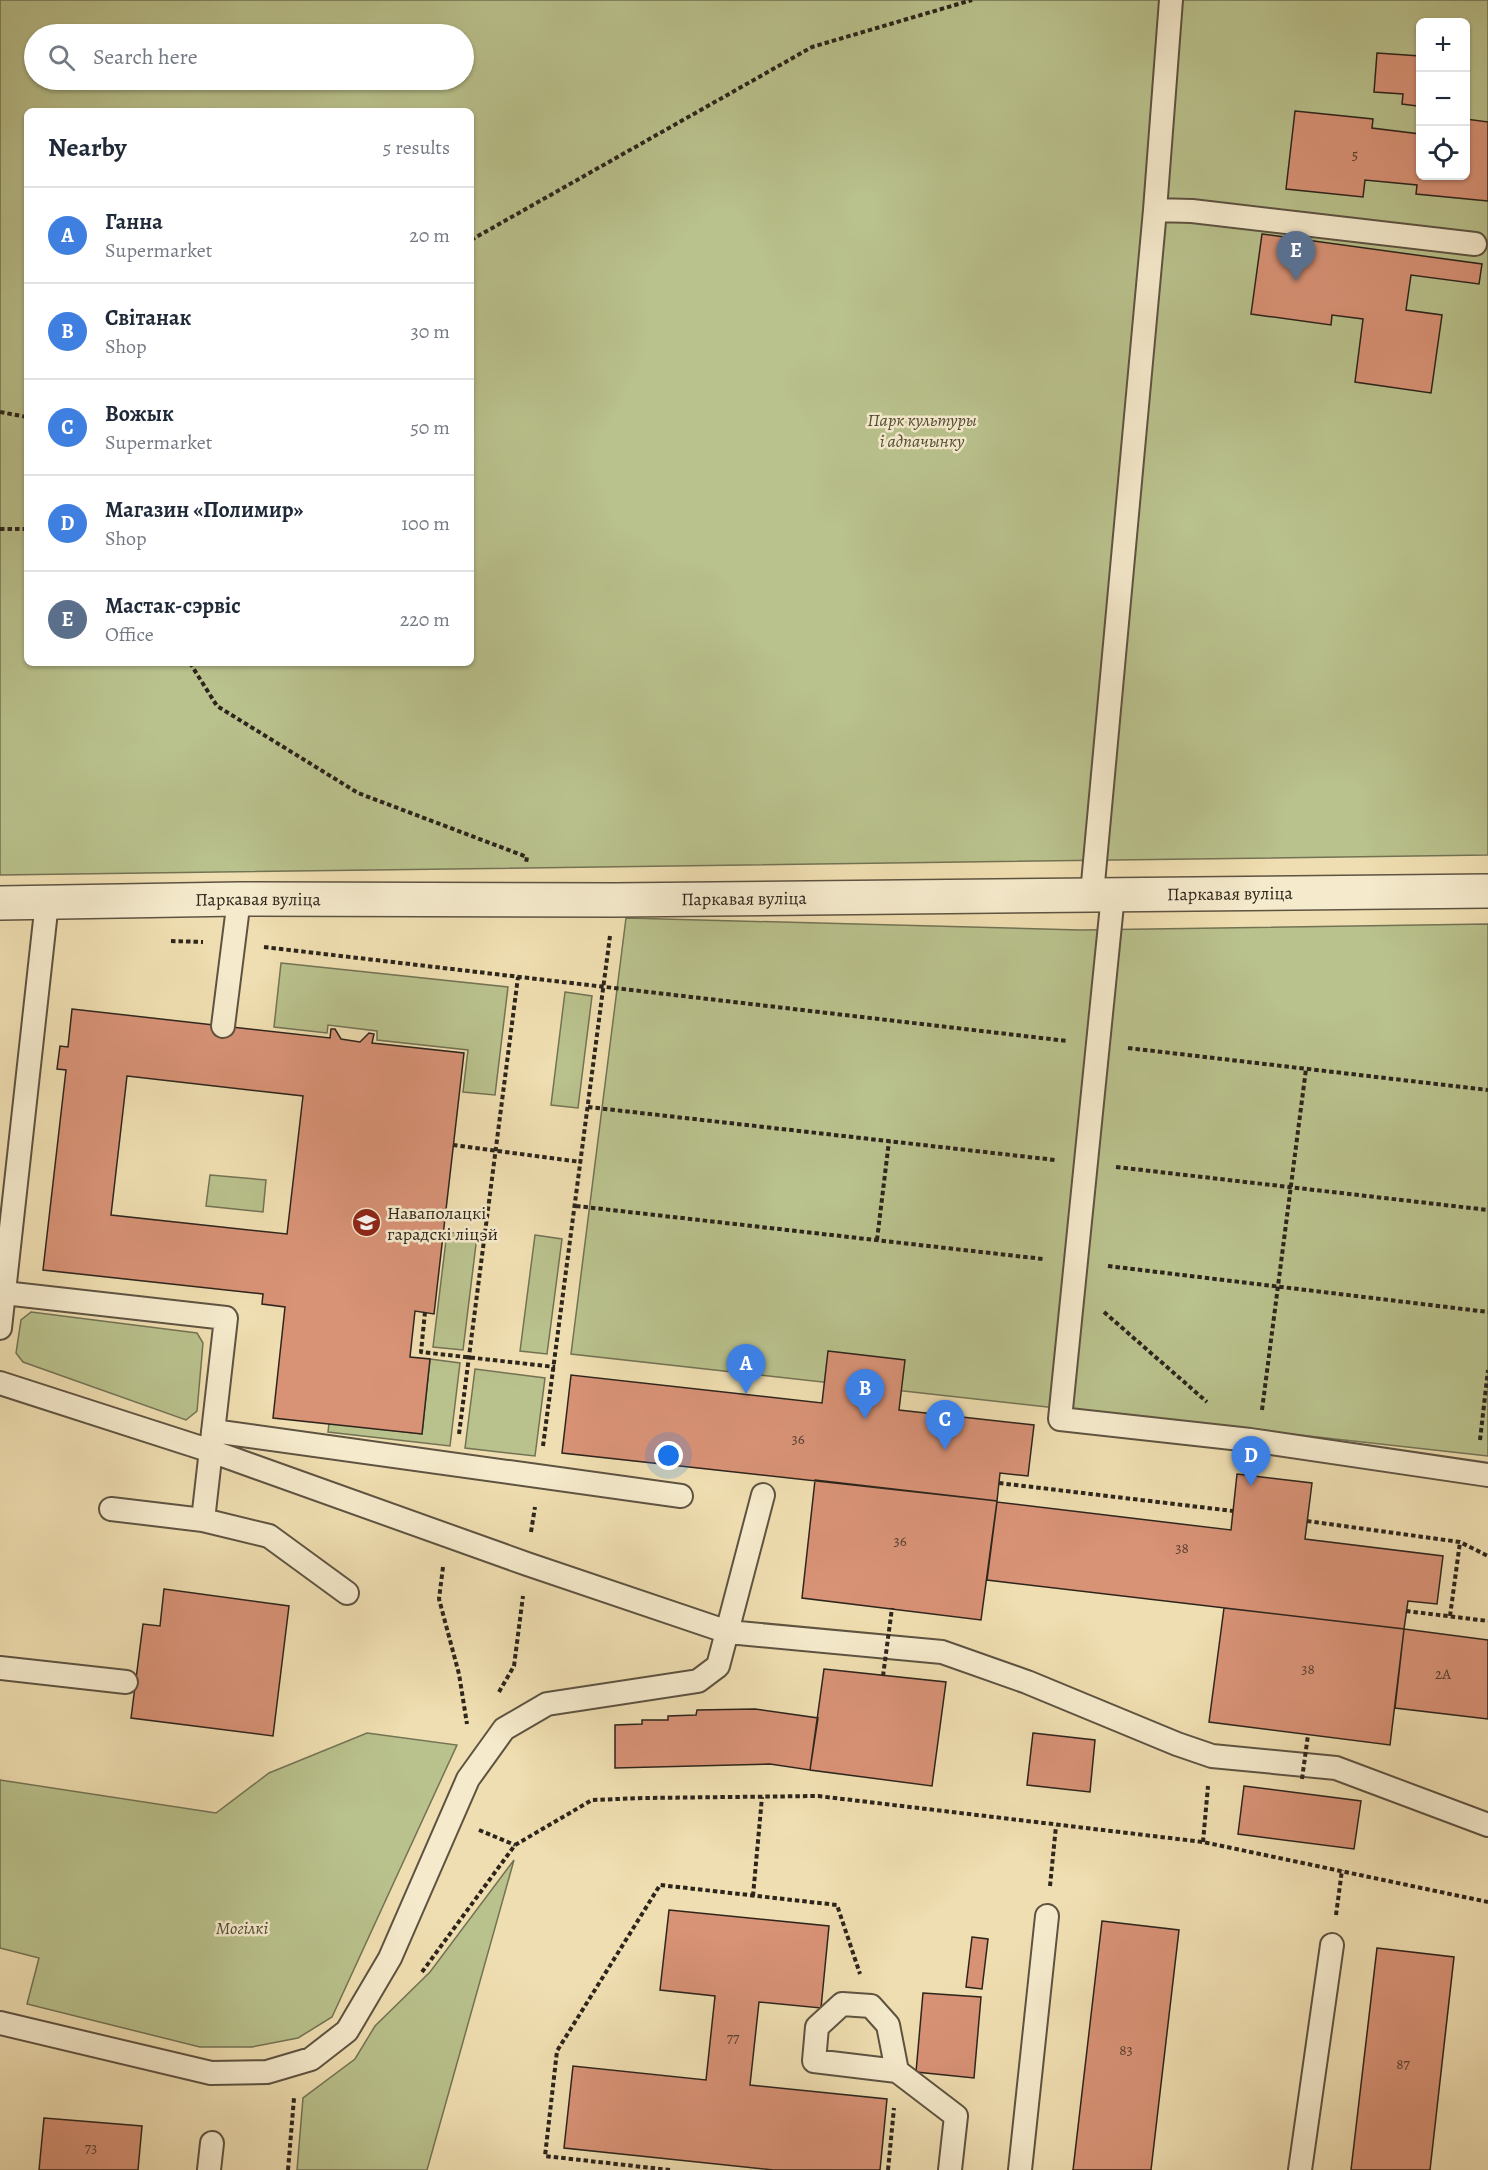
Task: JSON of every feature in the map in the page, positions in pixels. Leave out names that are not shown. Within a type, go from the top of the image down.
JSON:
[{"type":"street","name":"Паркавая вуліца","points":[[0,903],[239,899],[615,900],[1488,891]]},
{"type":"lane","points":[[1171,0],[1102,894],[1098,1044],[1060,1419],[1254,1441],[1482,1474]]},
{"type":"lane","points":[[1155,210],[1192,211],[1475,244]]},
{"type":"lane","points":[[223,1026],[239,899]]},
{"type":"lane","points":[[0,1328],[47,902]]},
{"type":"lane","points":[[4,1293],[226,1318],[202,1520]]},
{"type":"lane","points":[[0,1383],[212,1441],[446,1535],[728,1632],[942,1652],[1027,1682],[1177,1744],[1212,1756],[1336,1768],[1488,1826]]},
{"type":"lane","points":[[212,1441],[455,1464],[681,1496]]},
{"type":"lane","points":[[0,2023],[211,2073],[267,2072],[310,2059],[347,2031],[390,1958],[468,1779],[504,1729],[547,1704],[698,1681],[718,1666],[763,1495]]},
{"type":"lane","points":[[111,1509],[202,1520],[269,1536],[347,1593]]},
{"type":"lane","points":[[0,1668],[126,1682]]},
{"type":"lane","points":[[1020,2170],[1047,1916]]},
{"type":"lane","points":[[1299,2170],[1332,1945]]},
{"type":"lane","points":[[897,2071],[888,2025],[871,2006],[842,2004],[817,2026],[814,2061],[897,2071],[956,2116],[950,2170]]},
{"type":"lane","points":[[209,2170],[212,2143]]},
{"type":"path","points":[[474,238],[812,47],[972,0]]},
{"type":"path","points":[[0,412],[24,416]]},
{"type":"path","points":[[0,529],[24,529]]},
{"type":"path","points":[[192,666],[217,706],[358,793],[527,857],[523,899]]},
{"type":"path","points":[[551,1397],[615,900]]},
{"type":"path","points":[[162,940],[233,944],[1488,1090]]},
{"type":"path","points":[[455,1464],[518,977]]},
{"type":"path","points":[[1254,1441],[1278,1286],[1306,1069]]},
{"type":"path","points":[[588,1107],[1488,1210]]},
{"type":"path","points":[[877,1240],[889,1141]]},
{"type":"path","points":[[453,1145],[581,1161]]},
{"type":"path","points":[[576,1206],[877,1240],[1075,1274],[1278,1286],[1488,1312]]},
{"type":"path","points":[[1075,1274],[1254,1441]]},
{"type":"path","points":[[425,1312],[421,1352],[555,1367]]},
{"type":"path","points":[[1482,1474],[1488,1370]]},
{"type":"path","points":[[999,1483],[1233,1511]]},
{"type":"path","points":[[531,1531],[535,1506]]},
{"type":"path","points":[[1307,1521],[1460,1542],[1488,1556]]},
{"type":"path","points":[[446,1535],[439,1599],[459,1674],[468,1732]]},
{"type":"path","points":[[1450,1616],[1460,1542]]},
{"type":"path","points":[[883,1676],[892,1608]]},
{"type":"path","points":[[1406,1611],[1488,1621]]},
{"type":"path","points":[[497,1695],[514,1666],[519,1622]]},
{"type":"path","points":[[1302,1779],[1308,1735]]},
{"type":"path","points":[[1203,1842],[1209,1782]]},
{"type":"path","points":[[417,1976],[515,1845],[592,1800],[818,1796],[1203,1842],[1488,1902]]},
{"type":"path","points":[[753,1896],[762,1797]]},
{"type":"path","points":[[1047,1916],[1056,1826]]},
{"type":"path","points":[[1332,1945],[1342,1870]]},
{"type":"path","points":[[670,2170],[545,2156],[557,2051],[660,1886],[837,1905],[871,2006]]},
{"type":"path","points":[[288,2170],[298,2063]]},
{"type":"path","points":[[888,2170],[897,2071]]},
{"type":"green space","name":"Парк культуры і адпачынку","points":[[0,0],[1488,0],[1488,855],[0,875]]},
{"type":"green space","points":[[626,918],[1080,930],[1488,924],[1488,1456],[571,1354]]},
{"type":"green space","points":[[281,963],[508,987],[495,1095],[463,1092],[468,1050],[377,1040],[377,1031],[328,1025],[327,1033],[274,1027]]},
{"type":"green space","points":[[565,992],[592,996],[578,1108],[551,1105]]},
{"type":"green space","points":[[210,1175],[266,1180],[263,1212],[206,1206]]},
{"type":"green space","points":[[447,1232],[477,1236],[463,1350],[433,1347]]},
{"type":"green space","points":[[535,1235],[562,1239],[547,1354],[520,1351]]},
{"type":"green space","points":[[31,1312],[197,1333],[203,1343],[197,1411],[186,1420],[23,1362],[16,1353],[21,1320]]},
{"type":"green space","points":[[430,1359],[460,1363],[450,1446],[328,1432],[329,1423],[422,1434]]},
{"type":"green space","points":[[475,1369],[545,1378],[535,1456],[465,1448]]},
{"type":"green space","name":"Могілкі","points":[[367,1733],[457,1745],[332,2017],[298,2038],[252,2047],[200,2047],[27,2004],[39,1958],[0,1948],[0,1780],[216,1813],[269,1773]]},
{"type":"green space","points":[[514,1860],[427,2170],[297,2170],[303,2098],[355,2059],[375,2026],[430,1972]]},
{"type":"building","points":[[1377,53],[1416,56],[1416,106],[1402,104],[1403,94],[1374,92]]},
{"type":"building","points":[[1295,111],[1373,119],[1372,128],[1416,134],[1416,180],[1470,180],[1470,120],[1488,122],[1488,201],[1416,194],[1417,185],[1365,180],[1363,197],[1286,189]]},
{"type":"building","points":[[1262,234],[1482,264],[1479,284],[1411,275],[1406,310],[1442,315],[1431,393],[1355,382],[1363,319],[1332,315],[1331,325],[1251,314]]},
{"type":"building","name":"Наваполацкі гарадскі ліцэй","points":[[72,1009],[330,1038],[331,1029],[335,1029],[341,1039],[360,1042],[369,1033],[374,1034],[372,1043],[464,1053],[434,1314],[415,1311],[410,1357],[430,1359],[422,1434],[273,1418],[285,1307],[262,1304],[263,1294],[43,1270],[66,1070],[57,1069],[60,1046],[68,1047]],"holes":[[[127,1076],[303,1096],[287,1234],[111,1215]]]},
{"type":"building","points":[[828,1351],[905,1360],[899,1410],[1034,1425],[1028,1476],[1000,1473],[997,1501],[562,1453],[571,1375],[822,1403]]},
{"type":"building","points":[[1237,1474],[1312,1483],[1305,1539],[1443,1556],[1437,1604],[1408,1601],[1404,1629],[987,1580],[997,1502],[1231,1530]]},
{"type":"building","points":[[815,1480],[997,1501],[981,1620],[802,1598]]},
{"type":"building","points":[[164,1589],[289,1606],[273,1736],[131,1718],[143,1624],[160,1626]]},
{"type":"building","points":[[1224,1608],[1404,1629],[1390,1745],[1209,1722]]},
{"type":"building","points":[[1404,1629],[1488,1640],[1488,1719],[1395,1708]]},
{"type":"building","points":[[824,1669],[946,1682],[932,1786],[810,1770]]},
{"type":"building","points":[[755,1709],[818,1718],[810,1770],[770,1764],[615,1768],[615,1725],[642,1724],[642,1720],[668,1720],[668,1716],[696,1715],[697,1710]]},
{"type":"building","points":[[1033,1733],[1095,1740],[1090,1792],[1027,1785]]},
{"type":"building","points":[[1244,1786],[1361,1801],[1354,1849],[1238,1834]]},
{"type":"building","points":[[669,1910],[829,1926],[821,2008],[759,2002],[750,2085],[887,2099],[880,2170],[774,2170],[564,2148],[573,2066],[706,2080],[715,1996],[660,1990]]},
{"type":"building","points":[[1102,1921],[1179,1930],[1151,2170],[1073,2170]]},
{"type":"building","points":[[972,1937],[988,1939],[982,1989],[966,1987]]},
{"type":"building","points":[[1377,1948],[1454,1957],[1430,2170],[1351,2170]]},
{"type":"building","points":[[923,1993],[981,1997],[974,2078],[916,2072]]},
{"type":"building","points":[[44,2118],[142,2126],[138,2170],[39,2170]]},
{"type":"place","name":"Мастак-сэрвіс","points":[[1296,281]]},
{"type":"place","name":"Наваполацкі гарадскі ліцэй","points":[[366,1223]]},
{"type":"place","name":"Ганна","points":[[746,1394]]},
{"type":"place","name":"Світанак","points":[[865,1419]]},
{"type":"place","name":"Вожык","points":[[945,1450]]},
{"type":"place","name":"Магазин «Полимир»","points":[[1251,1486]]}]
